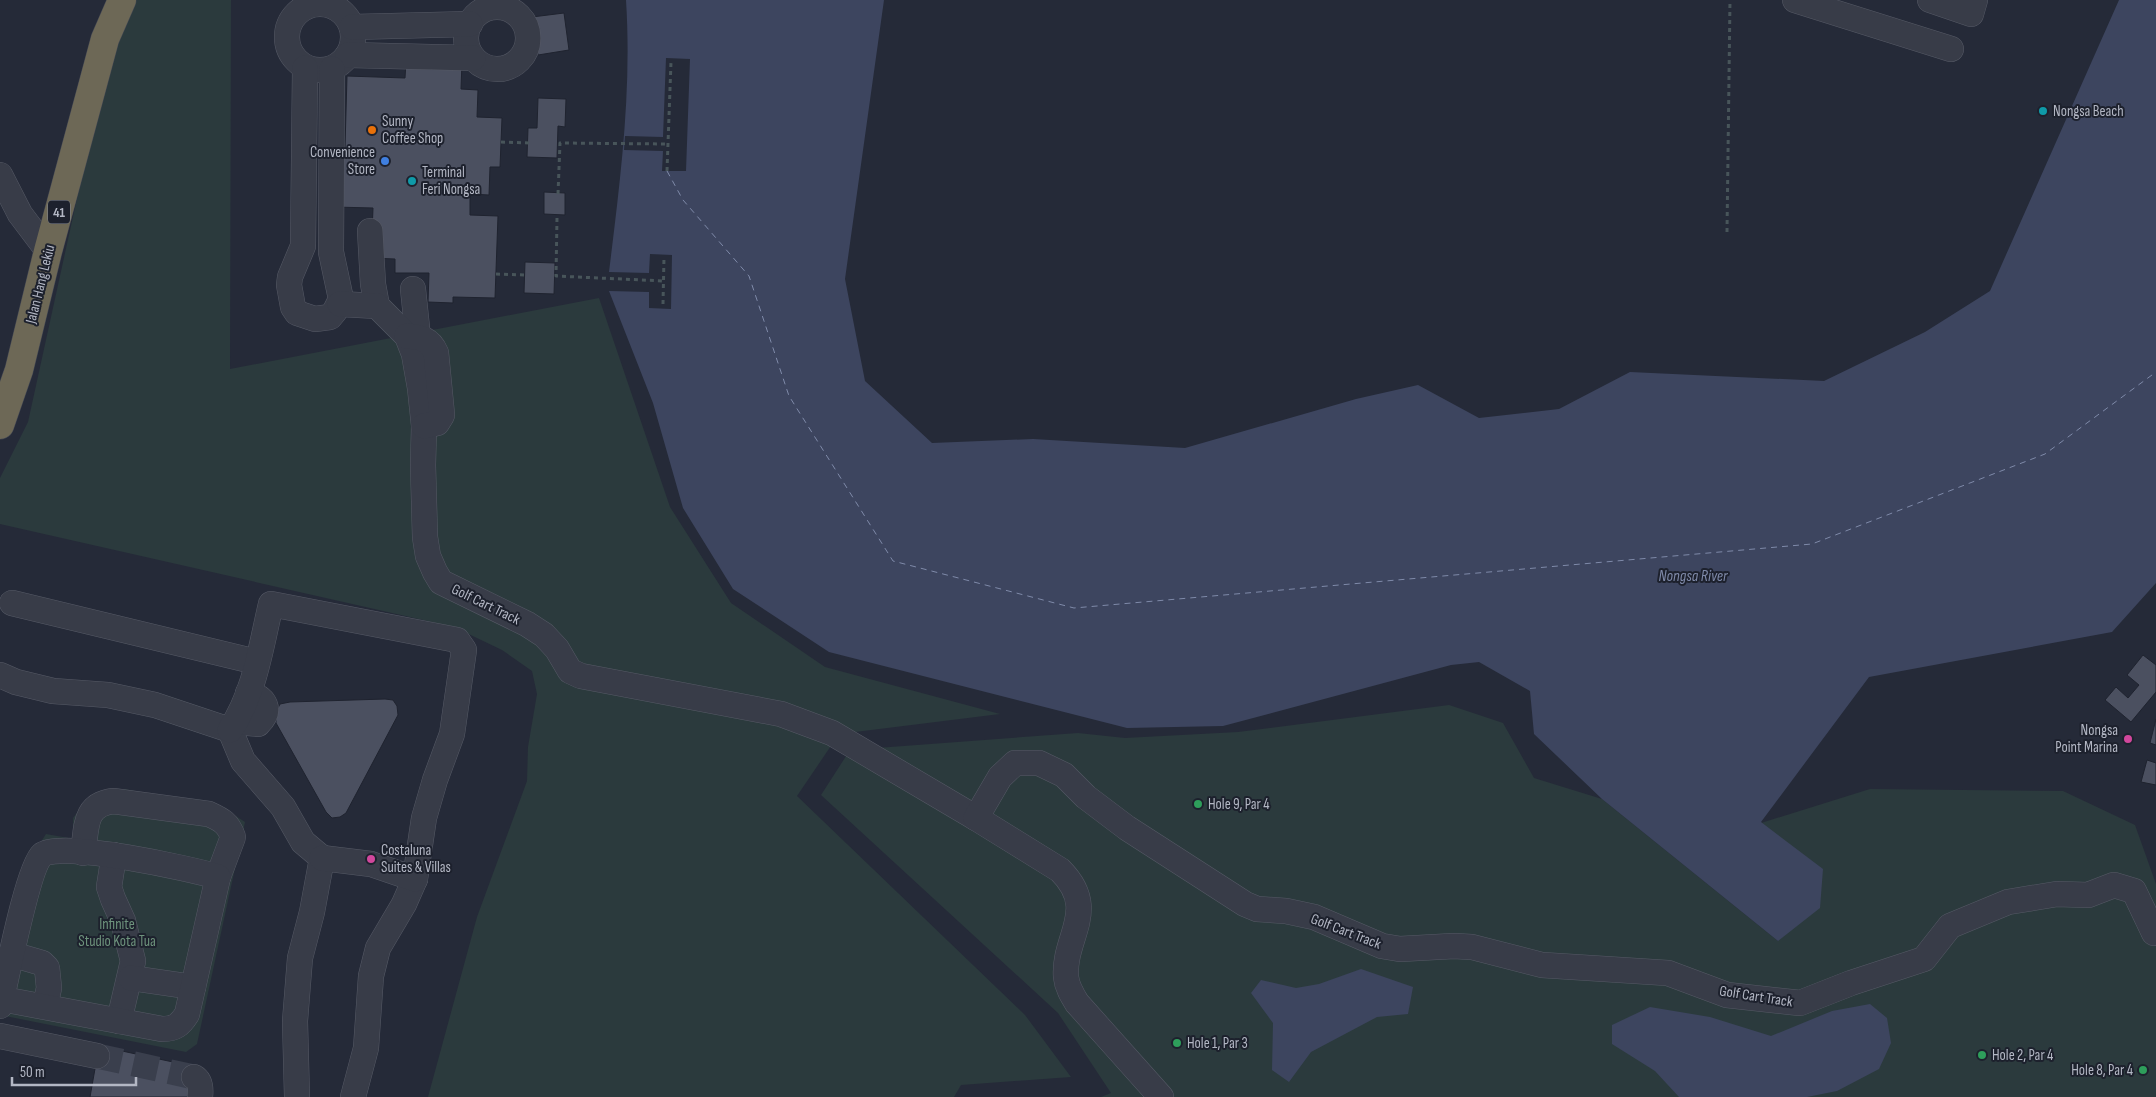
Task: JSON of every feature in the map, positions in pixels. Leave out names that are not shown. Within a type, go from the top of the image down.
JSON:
[{"type":"highway","name":"Jalan Hang Lekiu","points":[[0,425],[19,370],[48,251],[105,39],[122,0]]},
{"type":"lane","points":[[1795,0],[1952,49]]},
{"type":"lane","points":[[1930,0],[1971,14],[1975,0]]},
{"type":"lane","points":[[470,24],[349,15],[323,2],[294,7],[288,28],[287,43],[293,58],[305,68],[318,71],[340,62],[473,58]]},
{"type":"lane","points":[[496,3],[509,9],[520,16],[527,27],[526,51],[518,62],[507,68],[495,69],[483,66],[473,58],[468,47],[466,36],[470,24],[481,12],[496,3]]},
{"type":"lane","points":[[305,68],[303,246],[290,277],[290,296],[297,313],[314,320],[330,317],[340,304],[342,293],[331,252],[340,62],[353,36],[349,15]]},
{"type":"lane","points":[[0,175],[20,214],[48,251]]},
{"type":"lane","points":[[340,304],[377,306],[373,284],[370,231]]},
{"type":"lane","points":[[412,336],[413,289]]},
{"type":"lane","name":"Golf Cart Track","points":[[377,306],[412,336],[424,426],[425,537],[428,556],[441,582],[527,624],[544,635],[557,649],[570,671],[581,676],[781,714],[832,733],[976,818],[1008,767],[1015,763],[1039,763],[1064,775],[1086,797],[1127,828],[1219,888],[1257,909],[1286,911],[1314,917],[1382,946],[1400,949],[1454,946],[1472,948],[1542,966],[1668,973],[1728,994],[1800,1003],[1851,983],[1924,959],[1950,926],[2008,902],[2056,894],[2088,895],[2114,885],[2134,891],[2155,934]]},
{"type":"lane","points":[[12,603],[257,662]]},
{"type":"lane","points":[[354,1097],[366,1048],[371,976],[378,948],[404,904],[414,879],[424,818],[435,780],[452,734],[464,650],[457,640],[271,604],[248,693],[234,724],[243,762],[283,807],[303,842],[322,858],[370,864],[414,879]]},
{"type":"lane","points":[[0,675],[16,682],[52,691],[108,694],[234,724]]},
{"type":"lane","points":[[83,853],[90,815],[94,807],[103,802],[113,801],[209,814],[223,820],[229,826],[234,837],[218,877],[187,1014],[180,1024],[174,1028],[162,1029],[45,1006],[1,1002],[33,868],[38,859],[50,850],[83,853],[114,855],[180,867],[218,877]]},
{"type":"lane","points":[[976,818],[1060,870],[1068,878],[1078,901],[1077,928],[1067,962],[1066,979],[1070,991],[1077,1003],[1161,1097]]},
{"type":"lane","points":[[114,855],[109,887],[112,899],[123,921],[133,961],[119,1021]]},
{"type":"lane","points":[[297,1097],[295,1021],[300,958],[312,912],[322,858]]},
{"type":"lane","points":[[11,954],[42,963],[47,968],[49,988],[45,1006]]},
{"type":"lane","points":[[130,978],[193,987]]},
{"type":"lane","points":[[0,1036],[97,1056]]},
{"type":"path","points":[[1727,232],[1730,0]]},
{"type":"path","points":[[667,171],[671,62]]},
{"type":"path","points":[[501,142],[529,143]]},
{"type":"path","points":[[558,194],[560,143],[668,144]]},
{"type":"path","points":[[557,218],[556,276],[664,281]]},
{"type":"path","points":[[663,304],[664,258]]},
{"type":"path","points":[[496,274],[526,275]]},
{"type":"green space","points":[[127,0],[231,0],[230,369],[599,298],[670,507],[731,603],[825,667],[1000,714],[839,734],[797,796],[1025,1015],[1071,1077],[961,1085],[954,1097],[428,1097],[477,917],[527,781],[528,747],[537,694],[532,671],[502,650],[454,627],[0,524],[0,478],[28,422],[115,25]]},
{"type":"green space","points":[[1449,705],[1503,723],[1534,778],[1602,799],[1778,941],[1761,823],[1870,789],[2063,791],[2135,825],[2156,884],[2156,1097],[1101,1097],[1111,1093],[1058,1013],[821,795],[850,750],[1078,733],[1125,738],[1238,732]]},
{"type":"green space","name":"Infinite Studio Kota Tua","points":[[125,789],[225,809],[245,822],[197,1044],[186,1052],[0,1015],[29,861],[46,834],[74,839],[73,818],[91,795]]},
{"type":"water","name":"Nongsa River","points":[[626,0],[884,0],[845,279],[865,381],[932,443],[1033,439],[1185,448],[1356,399],[1418,385],[1479,418],[1559,409],[1630,372],[1824,381],[1925,332],[1990,291],[2119,0],[2156,0],[2156,583],[2112,632],[1869,677],[1761,822],[1823,869],[1820,908],[1778,941],[1602,799],[1534,734],[1530,691],[1479,662],[1451,665],[1223,726],[1127,728],[829,652],[733,589],[683,508],[653,403],[609,291],[609,272],[621,171],[626,103]]},
{"type":"water","points":[[1361,969],[1413,987],[1408,1014],[1377,1017],[1311,1052],[1289,1082],[1272,1070],[1273,1023],[1251,993],[1261,980],[1296,988],[1319,984]]},
{"type":"water","points":[[1870,1004],[1887,1018],[1891,1043],[1879,1069],[1837,1091],[1807,1097],[1679,1097],[1655,1071],[1612,1044],[1612,1025],[1650,1007],[1710,1017],[1771,1036],[1832,1011]]},
{"type":"pier","points":[[666,58],[690,59],[686,171],[662,171],[663,151],[624,150],[625,136],[663,137]]},
{"type":"pier","points":[[650,254],[672,255],[671,309],[649,308],[649,292],[609,291],[609,272],[649,273]]},
{"type":"building","points":[[564,13],[569,50],[538,55],[532,17]]},
{"type":"building","name":"Terminal Feri Nongsa","points":[[406,61],[462,62],[461,89],[478,90],[477,117],[502,118],[500,167],[490,167],[489,195],[470,194],[470,215],[498,216],[495,298],[453,297],[453,303],[428,302],[429,273],[395,273],[395,259],[371,258],[373,208],[334,207],[335,146],[345,147],[347,76],[405,78]]},
{"type":"building","points":[[538,98],[566,99],[565,127],[558,126],[557,158],[527,157],[528,128],[537,128]]},
{"type":"building","points":[[544,192],[565,193],[565,215],[544,214]]},
{"type":"building","points":[[525,262],[555,263],[554,294],[524,293]]},
{"type":"building","points":[[2143,655],[2156,665],[2156,692],[2131,722],[2105,700],[2116,687],[2128,698],[2139,685],[2127,675]]},
{"type":"building","points":[[393,700],[397,706],[398,715],[346,813],[340,817],[332,818],[326,812],[276,723],[276,712],[280,704],[290,702]]},
{"type":"building","points":[[2156,719],[2156,745],[2150,743]]},
{"type":"building","points":[[2147,760],[2156,763],[2156,785],[2141,782]]},
{"type":"building","points":[[99,1046],[196,1067],[190,1097],[90,1097]]},
{"type":"ferry route","points":[[667,171],[683,200],[749,276],[789,396],[893,561],[1074,608],[1812,544],[2045,454],[2156,372]]},
{"type":"tunnel","points":[[97,1056],[194,1077]]},
{"type":"place","name":"Nongsa Beach","points":[[2043,111]]},
{"type":"place","name":"Sunny Coffee Shop","points":[[372,130]]},
{"type":"place","name":"Convenience Store","points":[[385,161]]},
{"type":"place","name":"Terminal Feri Nongsa","points":[[412,181]]},
{"type":"place","name":"Nongsa Point Marina","points":[[2128,739]]},
{"type":"place","name":"Hole 9, Par 4","points":[[1198,804]]},
{"type":"place","name":"Costaluna Suites & Villas","points":[[371,859]]},
{"type":"place","name":"Hole 1, Par 3","points":[[1177,1043]]},
{"type":"place","name":"Hole 2, Par 4","points":[[1982,1055]]},
{"type":"place","name":"Hole 8, Par 4","points":[[2143,1070]]}]
